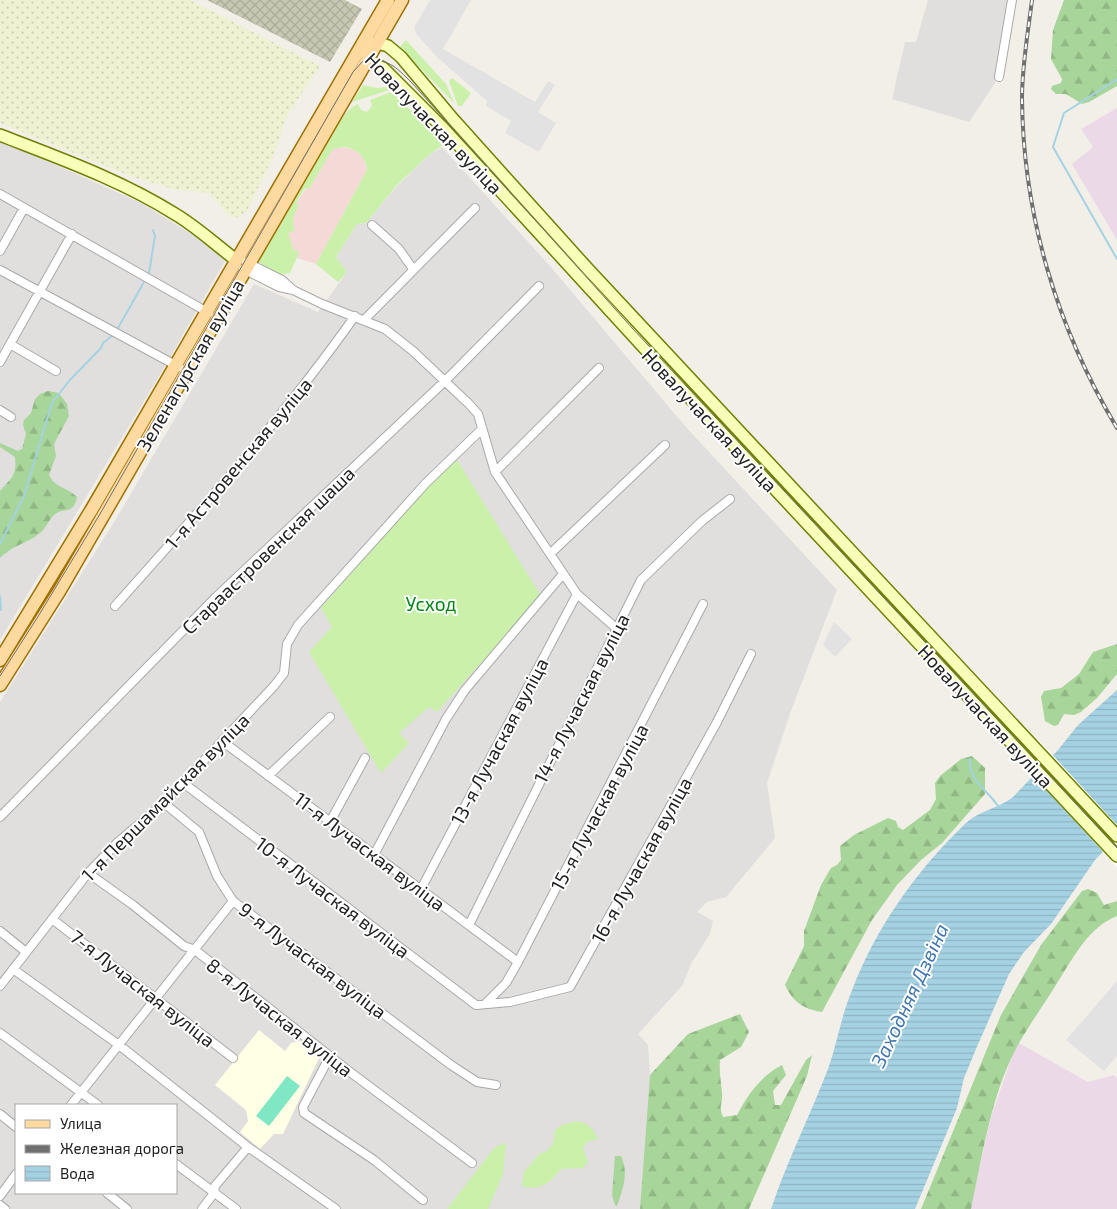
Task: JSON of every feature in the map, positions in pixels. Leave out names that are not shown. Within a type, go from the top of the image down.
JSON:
[{"type":"main road","name":"Зеленагурская вуліца","points":[[243,265],[360,45],[388,0]]},
{"type":"main road","name":"Зеленагурская вуліца","points":[[0,685],[98,512],[194,332],[212,315],[369,60],[402,0]]},
{"type":"main road","name":"Новалучаская вуліца","points":[[1117,836],[587,268],[453,119],[401,57],[388,46],[378,43],[360,45],[369,60],[386,72],[444,128],[563,261],[898,623],[1117,856]]},
{"type":"main road","points":[[0,135],[71,163],[140,194],[176,214],[243,265]]},
{"type":"main road","name":"Зеленагурская вуліца","points":[[0,660],[98,512],[187,371],[205,339],[212,315]]},
{"type":"street","points":[[999,77],[1012,0]]},
{"type":"street","points":[[444,128],[453,119]]},
{"type":"street","points":[[0,194],[212,315]]},
{"type":"street","points":[[0,251],[24,208]]},
{"type":"street","points":[[364,320],[475,208]]},
{"type":"street","points":[[372,225],[399,249],[413,269]]},
{"type":"street","points":[[0,362],[72,234]]},
{"type":"street","points":[[243,265],[279,288],[293,290],[322,304],[385,329],[413,351],[478,414],[495,472],[577,594],[616,628]]},
{"type":"street","points":[[0,270],[187,371]]},
{"type":"street","name":"Стараастровенская шаша","points":[[0,817],[214,599],[445,382],[539,286]]},
{"type":"street","name":"1-я Астровенская вуліца","points":[[115,606],[231,476],[334,346],[355,316]]},
{"type":"street","points":[[194,332],[205,339]]},
{"type":"street","points":[[10,344],[56,371]]},
{"type":"street","points":[[495,472],[599,368]]},
{"type":"street","points":[[0,410],[11,416]]},
{"type":"street","name":"1-я Першамайская вуліца","points":[[0,986],[88,873],[118,842],[164,804],[182,782],[284,673],[287,644],[298,625],[426,483],[482,429]]},
{"type":"street","points":[[551,553],[665,445]]},
{"type":"street","name":"14-я Лучаская вуліца","points":[[469,925],[641,580],[696,527],[730,500]]},
{"type":"street","points":[[374,855],[446,719],[465,690],[563,574]]},
{"type":"street","name":"13-я Лучаская вуліца","points":[[421,889],[577,594]]},
{"type":"street","name":"15-я Лучаская вуліца","points":[[485,1004],[506,983],[518,962],[703,604]]},
{"type":"street","points":[[898,623],[908,613]]},
{"type":"street","name":"16-я Лучаская вуліца","points":[[485,1004],[510,1002],[570,987],[717,722],[751,654]]},
{"type":"street","points":[[268,776],[330,717]]},
{"type":"street","name":"11-я Лучаская вуліца","points":[[222,741],[518,962]]},
{"type":"street","points":[[330,822],[365,758]]},
{"type":"street","name":"10-я Лучаская вуліца","points":[[182,782],[476,1005],[485,1004]]},
{"type":"street","name":"9-я Лучаская вуліца","points":[[164,804],[199,832],[217,876],[233,901],[451,1065],[477,1082],[496,1085]]},
{"type":"street","name":"8-я Лучаская вуліца","points":[[88,873],[133,905],[184,946],[195,950],[330,1056],[472,1162]]},
{"type":"street","points":[[71,1104],[233,901]]},
{"type":"street","name":"7-я Лучаская вуліца","points":[[52,919],[233,1058]]},
{"type":"street","points":[[0,931],[26,952]]},
{"type":"street","points":[[13,969],[119,1045],[248,1147],[336,1209]]},
{"type":"street","points":[[0,1033],[97,1104]]},
{"type":"street","points":[[330,1056],[303,1107],[304,1114],[374,1160],[423,1200]]},
{"type":"street","points":[[0,1114],[15,1126]]},
{"type":"street","points":[[202,1209],[214,1193],[215,1186],[248,1147]]},
{"type":"street","points":[[178,1166],[236,1209]]},
{"type":"street","points":[[0,1196],[15,1175]]},
{"type":"street","points":[[108,1194],[127,1209]]},
{"type":"street","points":[[0,1205],[5,1209]]},
{"type":"shaded area","points":[[0,0],[190,0],[320,66],[288,114],[273,157],[246,212],[236,218],[229,216],[209,193],[173,189],[133,177],[0,123]]},
{"type":"shaded area","points":[[207,0],[345,0],[362,9],[330,62]]},
{"type":"shaded area","points":[[430,0],[471,0],[443,49],[535,102],[548,81],[555,85],[538,112],[556,123],[539,152],[505,133],[511,121],[486,106],[487,101],[437,57],[417,35],[414,28]]},
{"type":"shaded area","points":[[928,0],[1010,0],[995,83],[969,122],[892,99],[905,42],[916,42]]},
{"type":"shaded area","points":[[1117,108],[1117,240],[1072,164],[1093,147],[1081,129]]},
{"type":"shaded area","points":[[0,140],[141,203],[193,235],[226,259],[161,373],[0,640]]},
{"type":"shaded area","points":[[339,147],[352,149],[363,156],[367,170],[316,264],[297,258],[298,250],[294,251],[288,233],[294,231],[293,217],[299,205],[296,204],[306,188],[309,189],[332,150]]},
{"type":"shaded area","points":[[442,147],[550,266],[685,426],[837,590],[791,711],[767,783],[775,838],[726,897],[707,902],[697,912],[713,921],[710,934],[691,964],[682,986],[638,1034],[648,1045],[650,1075],[640,1209],[0,1209],[0,702],[113,524],[254,284],[318,312],[347,272],[336,257],[357,224],[366,223],[397,186],[430,154]]},
{"type":"shaded area","points":[[834,622],[852,639],[835,657],[823,645]]},
{"type":"shaded area","points":[[1117,981],[1117,1056],[1104,1071],[1066,1040]]},
{"type":"shaded area","points":[[259,1030],[285,1051],[291,1043],[300,1041],[320,1056],[283,1134],[274,1134],[260,1149],[240,1132],[248,1121],[246,1110],[215,1085]]},
{"type":"shaded area","points":[[1017,1042],[1088,1082],[1114,1075],[1117,1078],[1117,1209],[970,1209],[991,1117]]},
{"type":"green space","points":[[1064,0],[1117,0],[1117,86],[1082,104],[1066,94],[1056,94],[1051,89],[1052,86],[1061,83],[1062,79],[1051,59],[1053,30]]},
{"type":"green space","points":[[406,40],[446,84],[454,103],[400,47]]},
{"type":"green space","points":[[452,78],[471,93],[462,106],[458,106],[449,81]]},
{"type":"green space","points":[[363,85],[377,88],[387,87],[389,90],[352,102]]},
{"type":"green space","points":[[391,92],[446,143],[430,154],[397,185],[366,223],[357,224],[336,257],[347,272],[338,282],[316,264],[367,170],[360,154],[350,148],[344,147],[332,150],[309,189],[305,188],[296,203],[299,205],[293,217],[294,231],[288,233],[294,251],[298,250],[298,255],[290,273],[279,275],[262,266],[259,261],[260,258],[329,136],[353,107],[358,104],[361,110],[367,112],[372,106],[370,100]]},
{"type":"green space","points":[[48,391],[59,393],[67,404],[69,416],[54,444],[56,456],[49,475],[54,483],[77,497],[71,509],[58,512],[40,533],[9,550],[0,558],[0,491],[14,473],[15,457],[0,447],[0,443],[18,451],[22,449],[26,434],[23,425],[24,420],[31,413],[35,399],[40,394]]},
{"type":"green space","name":"Усход","points":[[456,458],[541,596],[437,712],[429,707],[399,733],[409,743],[381,773],[309,652],[332,627],[321,608],[424,490]]},
{"type":"green space","points":[[1117,644],[1117,674],[1097,698],[1081,712],[1074,715],[1064,714],[1058,725],[1054,726],[1045,721],[1041,697],[1044,691],[1061,688],[1079,674],[1093,652]]},
{"type":"green space","points":[[972,756],[985,768],[985,794],[942,843],[921,860],[897,885],[872,920],[822,1012],[799,1004],[791,996],[785,985],[804,946],[804,931],[821,885],[831,868],[841,860],[840,846],[854,835],[888,818],[896,821],[898,827],[903,830],[930,810],[936,799],[935,783],[940,776],[961,759]]},
{"type":"green space","points":[[1088,889],[1097,893],[1104,905],[1117,901],[1117,916],[1098,927],[1084,943],[1015,1050],[1003,1078],[992,1114],[971,1209],[921,1209],[1001,1015],[1041,945],[1082,891]]},
{"type":"green space","points":[[740,1014],[749,1032],[741,1047],[720,1060],[721,1110],[723,1117],[737,1115],[756,1086],[767,1075],[782,1065],[786,1075],[773,1091],[775,1105],[781,1105],[806,1060],[812,1055],[807,1076],[749,1209],[640,1209],[650,1075],[688,1034]]},
{"type":"green space","points":[[287,1076],[300,1086],[269,1126],[256,1116]]},
{"type":"green space","points":[[576,1121],[590,1127],[598,1139],[587,1142],[583,1148],[588,1162],[583,1168],[561,1169],[549,1182],[540,1187],[522,1186],[524,1172],[539,1154],[547,1151],[553,1144],[555,1130],[562,1125]]},
{"type":"green space","points":[[506,1143],[503,1174],[488,1209],[447,1209],[495,1147]]},
{"type":"green space","points":[[615,1156],[621,1156],[625,1169],[623,1187],[617,1206],[612,1195]]},
{"type":"water","name":"Заходняя Дзвіна","points":[[1117,690],[1117,837],[1095,860],[1051,924],[1024,952],[1009,974],[964,1078],[957,1108],[915,1209],[771,1209],[784,1173],[828,1069],[848,1002],[861,969],[884,924],[898,903],[929,862],[964,825],[976,816],[1013,797],[1058,750],[1078,725]]},
{"type":"pier","points":[[1038,739],[1117,825],[1117,867],[1017,758]]},
{"type":"waterway","points":[[1117,79],[1064,113],[1053,147],[1117,259]]},
{"type":"waterway","points":[[149,273],[155,236],[153,230]]},
{"type":"waterway","points":[[118,328],[144,282]]},
{"type":"waterway","points":[[0,544],[24,496],[52,403],[69,381],[101,348],[103,343],[112,336]]},
{"type":"waterway","points":[[0,596],[1,610]]},
{"type":"waterway","points":[[970,759],[970,767],[975,779],[998,806]]},
{"type":"tram line","points":[[0,676],[100,514],[353,72],[363,61],[379,61],[390,64],[412,83],[633,329],[1117,848]]},
{"type":"railway","points":[[1032,0],[1024,61],[1022,98],[1024,142],[1029,185],[1037,227],[1047,269],[1077,351],[1117,428]]}]
